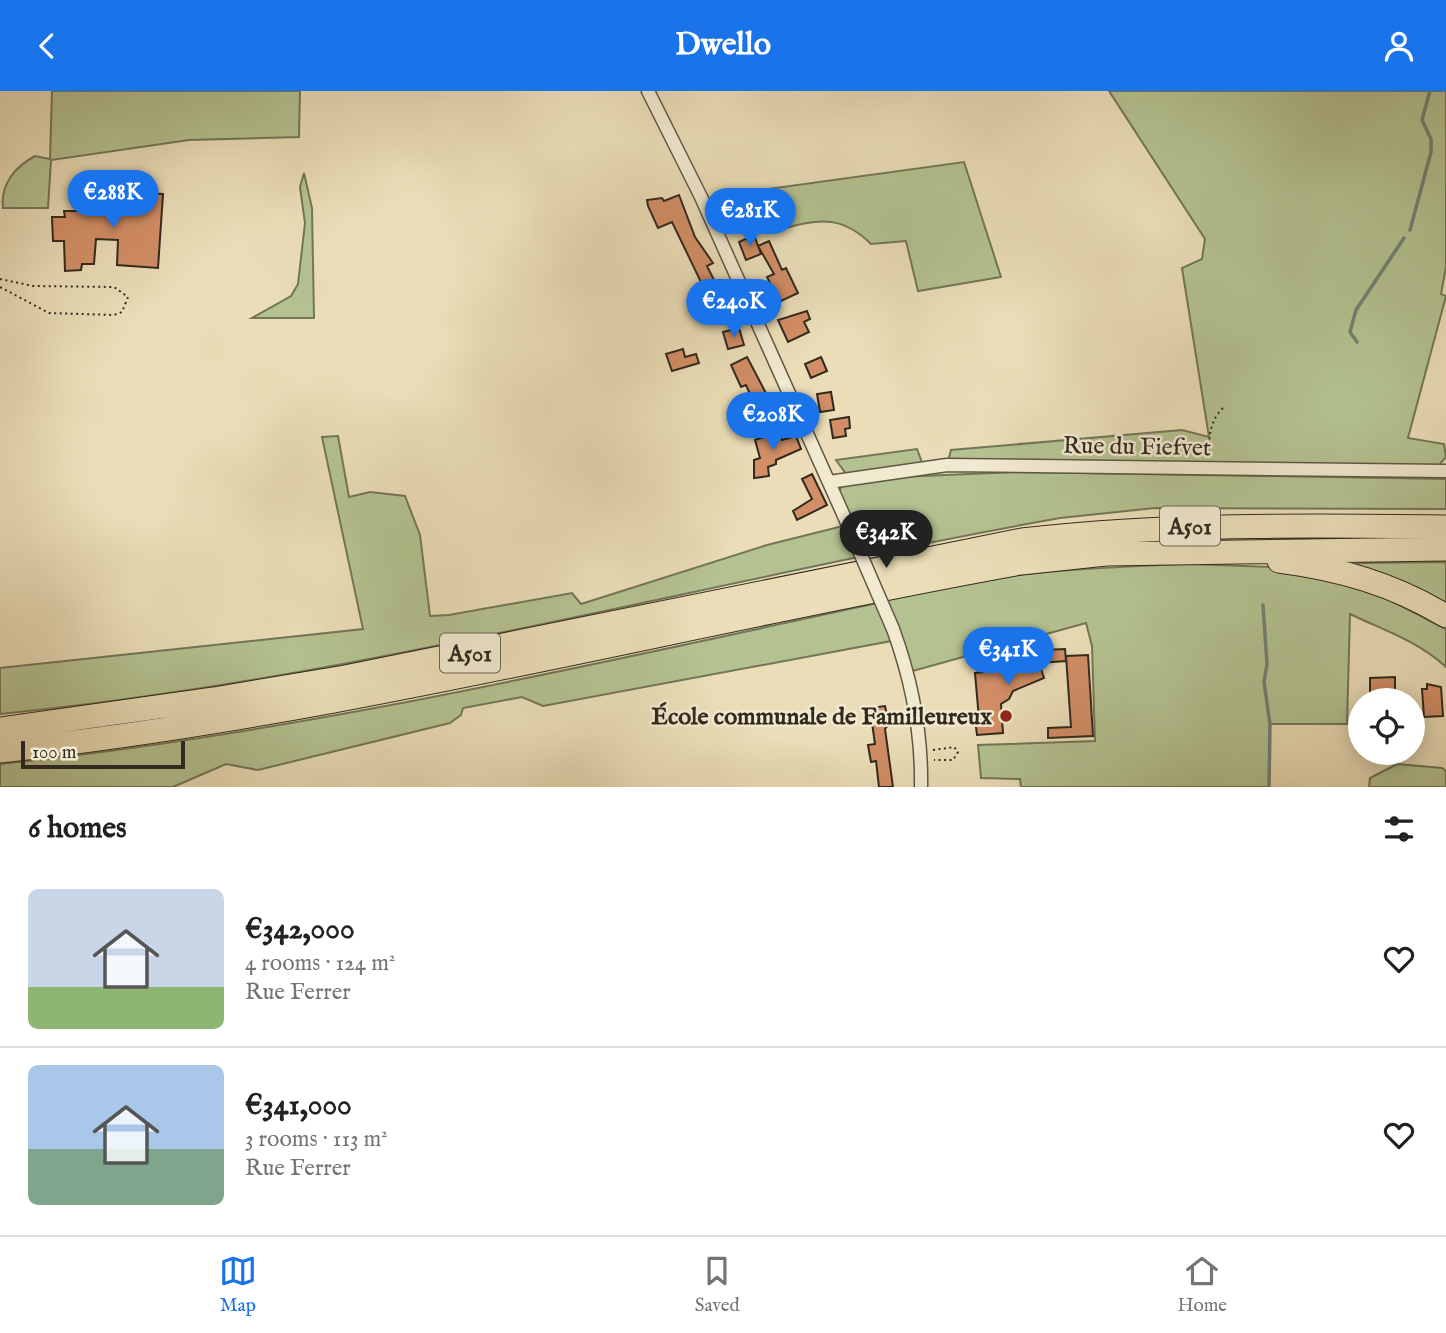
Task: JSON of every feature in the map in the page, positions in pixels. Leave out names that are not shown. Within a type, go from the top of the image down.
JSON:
[{"type":"highway","name":"A501","points":[[0,729],[201,701],[345,677],[1021,540],[1105,530],[1235,524],[1446,527]]},
{"type":"highway","name":"A501","points":[[0,751],[217,722],[362,697],[1021,563],[1106,554],[1161,552],[1446,549]]},
{"type":"highway","points":[[1161,552],[1263,559],[1351,573],[1409,596],[1446,616]]},
{"type":"street","points":[[648,91],[701,197],[893,629],[912,683],[920,749],[921,787]]},
{"type":"street","name":"Rue du Fiefvet","points":[[829,482],[947,465],[1446,471]]},
{"type":"path","points":[[0,279],[33,286],[114,287],[128,297],[122,312],[114,315],[49,313],[0,287]]},
{"type":"path","points":[[1210,468],[1211,429],[1216,416],[1223,408]]},
{"type":"path","points":[[920,749],[954,747],[958,752],[953,760],[928,761],[921,767]]},
{"type":"green space","points":[[52,91],[300,91],[299,137],[189,140],[51,160],[48,208],[3,208],[4,191],[16,171],[35,156],[50,159]]},
{"type":"green space","points":[[1109,91],[1446,91],[1446,267],[1441,294],[1446,296],[1408,438],[1444,444],[1446,457],[1433,472],[947,465],[951,450],[1182,430],[1209,437],[1182,268],[1202,259],[1205,239]]},
{"type":"green space","points":[[964,162],[1001,277],[918,291],[906,241],[871,244],[852,229],[832,222],[810,222],[786,228],[768,189]]},
{"type":"green space","points":[[304,173],[312,208],[314,318],[252,318],[291,296],[298,284],[305,223],[300,187]]},
{"type":"green space","points":[[338,436],[349,497],[370,492],[405,496],[420,535],[430,616],[572,593],[581,604],[767,545],[847,525],[838,492],[848,479],[1020,472],[1446,479],[1446,509],[1155,508],[1060,518],[400,653],[134,698],[0,714],[0,668],[363,629],[322,437]]},
{"type":"green space","points":[[917,449],[924,468],[849,478],[836,460]]},
{"type":"green space","points":[[1446,562],[1446,604],[1354,565],[1361,563]]},
{"type":"green space","points":[[1188,564],[1303,568],[1384,597],[1446,629],[1446,667],[1412,643],[1350,614],[1347,724],[1270,724],[1269,787],[1021,787],[1020,779],[981,778],[978,745],[1095,741],[1092,646],[1086,623],[909,672],[897,640],[543,706],[522,697],[463,708],[461,715],[450,723],[258,770],[226,764],[173,787],[0,787],[0,764],[111,751],[333,716],[663,650],[957,584],[1034,573]]},
{"type":"green space","points":[[1395,765],[1442,768],[1446,771],[1446,787],[1369,787],[1370,778]]},
{"type":"building","points":[[122,192],[163,194],[158,268],[117,265],[118,240],[96,239],[94,264],[82,264],[81,270],[65,271],[64,241],[53,241],[52,217],[65,217],[64,211],[80,211],[80,200],[122,197]]},
{"type":"building","points":[[679,195],[695,237],[713,263],[707,266],[726,304],[714,309],[672,222],[658,228],[648,206],[647,200],[662,198],[664,201]]},
{"type":"building","points":[[754,235],[761,254],[746,260],[739,242]]},
{"type":"building","points":[[769,241],[782,270],[786,268],[798,293],[779,302],[767,277],[774,274],[758,246]]},
{"type":"building","points":[[807,311],[810,319],[804,322],[809,332],[788,342],[778,320]]},
{"type":"building","points":[[739,328],[744,345],[728,349],[723,332]]},
{"type":"building","points":[[683,349],[685,357],[696,354],[699,363],[672,371],[666,354]]},
{"type":"building","points":[[747,357],[768,397],[754,403],[746,385],[741,387],[731,365]]},
{"type":"building","points":[[821,357],[827,371],[811,378],[805,364]]},
{"type":"building","points":[[831,392],[834,410],[820,412],[817,394]]},
{"type":"building","points":[[849,417],[850,428],[845,429],[846,436],[833,438],[830,420]]},
{"type":"building","points":[[779,432],[782,440],[796,436],[801,449],[776,460],[776,464],[768,467],[769,476],[754,478],[754,460],[760,458],[755,440]]},
{"type":"building","points":[[812,474],[827,505],[797,520],[793,511],[812,499],[802,479]]},
{"type":"building","points":[[1065,649],[1066,661],[1039,663],[1044,678],[1013,691],[1009,699],[1001,704],[1003,733],[977,735],[975,719],[979,719],[975,673],[1007,670],[1005,666],[1042,650]]},
{"type":"building","points":[[1088,655],[1093,736],[1048,738],[1048,728],[1071,727],[1066,656]]},
{"type":"building","points":[[1395,677],[1395,688],[1370,688],[1370,678]]},
{"type":"building","points":[[1427,684],[1441,687],[1443,716],[1425,717]]},
{"type":"building","points":[[885,706],[889,724],[885,729],[893,787],[879,787],[876,761],[871,762],[868,745],[875,744],[870,708]]},
{"type":"waterway","points":[[1410,230],[1431,152],[1431,139],[1422,120],[1430,91]]},
{"type":"waterway","points":[[1357,342],[1350,332],[1356,310],[1404,238]]},
{"type":"waterway","points":[[1263,605],[1267,664],[1264,682],[1270,724],[1269,787]]},
{"type":"place","name":"École communale de Familleureux","points":[[1006,716]]}]
